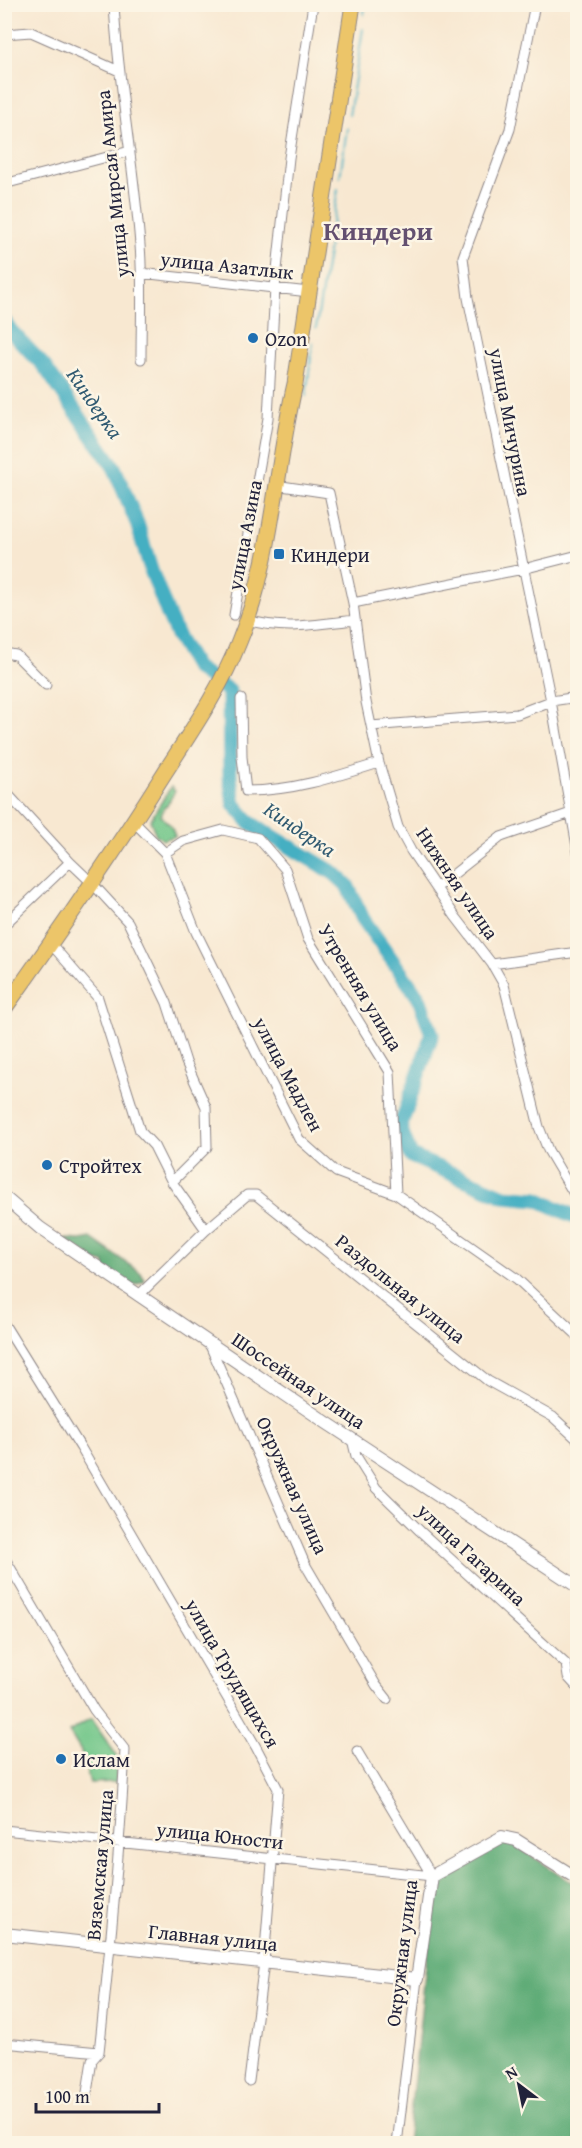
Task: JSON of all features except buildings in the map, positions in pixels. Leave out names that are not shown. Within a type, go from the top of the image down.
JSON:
[{"type":"main road","name":"улица Азина","points":[[4,1009],[134,822],[206,708],[239,642],[241,617],[265,552],[286,420],[295,384],[353,4]]},
{"type":"street","name":"улица Мирсая Амира","points":[[114,4],[119,71],[140,246],[141,359]]},
{"type":"street","points":[[313,4],[289,158],[276,288],[268,418],[241,617],[264,625],[285,627],[356,620]]},
{"type":"street","name":"улица Мичурина","points":[[535,4],[510,129],[463,257],[468,298],[551,701],[578,852]]},
{"type":"street","points":[[4,34],[31,32],[119,71]]},
{"type":"street","points":[[4,184],[130,151]]},
{"type":"street","name":"улица Азатлык","points":[[141,273],[309,292]]},
{"type":"street","name":"Нижняя улица","points":[[275,485],[329,493],[353,603],[366,702],[379,764],[398,828],[455,916],[492,964],[504,984],[538,1126],[548,1150],[574,1194]]},
{"type":"street","points":[[353,603],[523,569],[578,555]]},
{"type":"street","points":[[4,653],[16,655],[46,685]]},
{"type":"street","points":[[371,726],[517,714],[551,701],[578,697]]},
{"type":"street","points":[[241,699],[242,757],[246,792],[317,783],[379,764]]},
{"type":"street","points":[[4,790],[128,922],[167,1003],[186,1062],[206,1107],[207,1147],[172,1182]]},
{"type":"street","points":[[436,888],[501,837],[571,813]]},
{"type":"street","name":"улица Мадлен","points":[[134,822],[165,853],[196,932],[299,1139],[336,1172],[396,1194],[517,1279],[578,1336]]},
{"type":"street","name":"Утренняя улица","points":[[165,853],[183,841],[224,830],[258,838],[285,869],[308,939],[390,1072],[396,1194]]},
{"type":"street","points":[[4,925],[70,862]]},
{"type":"street","points":[[51,944],[98,998],[140,1131],[154,1146],[172,1182],[206,1230]]},
{"type":"street","points":[[492,964],[578,952]]},
{"type":"street","name":"Раздольная улица","points":[[138,1296],[206,1230],[247,1195],[256,1195],[488,1381],[553,1417],[578,1440]]},
{"type":"street","name":"Шоссейная улица","points":[[4,1197],[40,1228],[138,1296],[578,1587]]},
{"type":"street","name":"улица Трудящихся","points":[[4,1324],[81,1448],[268,1768],[278,1789],[264,1962],[249,2081]]},
{"type":"street","name":"Окружная улица","points":[[209,1343],[305,1564],[376,1685],[387,1699]]},
{"type":"street","name":"улица Гагарина","points":[[352,1439],[356,1456],[376,1488],[566,1664],[568,1677],[578,1688]]},
{"type":"street","points":[[366,1475],[367,1464],[376,1455]]},
{"type":"street","name":"Вяземская улица","points":[[4,1557],[94,1710],[125,1750],[121,1843],[111,1945],[99,2052],[92,2060],[86,2099]]},
{"type":"street","name":"Окружная улица","points":[[357,1751],[432,1876],[396,2144]]},
{"type":"street","name":"улица Юности","points":[[4,1830],[432,1876]]},
{"type":"street","points":[[432,1876],[502,1838],[516,1840],[578,1879]]},
{"type":"street","name":"Главная улица","points":[[4,1934],[417,1978]]},
{"type":"street","points":[[4,2043],[99,2052]]},
{"type":"green space","points":[[171,787],[175,791],[161,816],[171,826],[175,836],[163,840],[156,835],[150,820]]},
{"type":"green space","points":[[91,1238],[141,1273],[145,1281],[130,1287],[105,1268],[105,1263],[95,1261],[65,1239]]},
{"type":"green space","points":[[91,1719],[117,1756],[116,1782],[90,1783],[81,1751],[69,1732]]},
{"type":"green space","points":[[508,1840],[577,1886],[577,2143],[407,2144],[435,1880]]},
{"type":"waterway","points":[[364,15],[365,4]]},
{"type":"waterway","points":[[349,115],[363,29]]},
{"type":"waterway","points":[[340,177],[347,128]]},
{"type":"waterway","points":[[316,328],[338,189]]},
{"type":"waterway","name":"Киндерка","points":[[4,321],[44,366],[114,467],[137,523],[151,570],[177,635],[196,668],[229,691],[230,778],[234,804],[250,823],[334,873],[347,885],[363,919],[419,998],[432,1034],[400,1127],[411,1156],[504,1196],[537,1199],[578,1218]]},
{"type":"waterway","points":[[306,396],[313,342]]},
{"type":"place","name":"Ozon","points":[[253,338]]},
{"type":"place","name":"Киндери","points":[[279,554]]},
{"type":"place","name":"Стройтех","points":[[47,1165]]},
{"type":"place","name":"Ислам","points":[[61,1759]]},
{"type":"district","name":"Киндери","points":[[378,230]]}]
